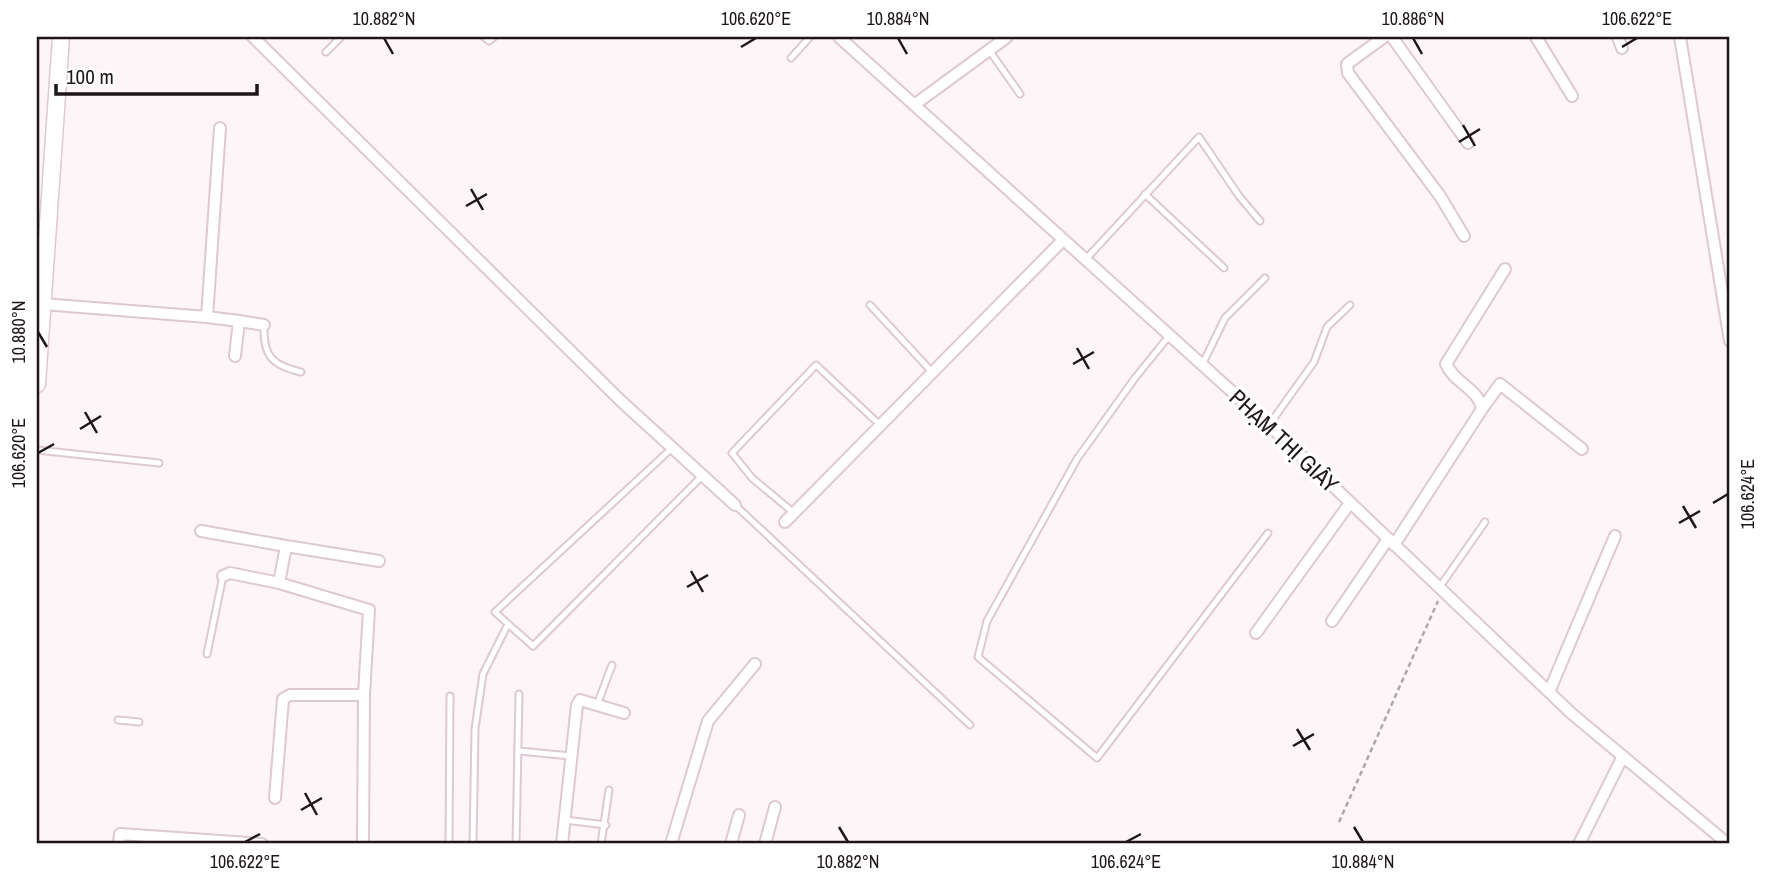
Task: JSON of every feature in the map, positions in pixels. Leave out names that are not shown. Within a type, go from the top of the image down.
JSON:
[{"type":"street","points":[[37,384],[61,37]]},
{"type":"street","points":[[253,37],[701,477],[735,505]]},
{"type":"street","name":"PHẠM THỊ GIÂY","points":[[839,37],[1269,425],[1549,692],[1622,758],[1728,844]]},
{"type":"street","points":[[914,105],[1007,37]]},
{"type":"street","points":[[1384,37],[1347,64],[1348,73],[1440,196],[1464,236]]},
{"type":"street","points":[[1392,37],[1468,143]]},
{"type":"street","points":[[1536,37],[1572,96]]},
{"type":"street","points":[[1680,37],[1730,341]]},
{"type":"street","points":[[207,317],[220,128]]},
{"type":"street","points":[[785,522],[1063,240]]},
{"type":"street","points":[[1482,409],[1480,399],[1449,372],[1446,364],[1504,270]]},
{"type":"street","points":[[43,304],[264,324]]},
{"type":"street","points":[[235,356],[239,321]]},
{"type":"street","points":[[1332,621],[1391,542],[1500,384],[1582,449]]},
{"type":"street","points":[[1256,632],[1350,503]]},
{"type":"street","points":[[201,531],[379,561]]},
{"type":"street","points":[[1549,692],[1615,536]]},
{"type":"street","points":[[279,583],[286,546]]},
{"type":"street","points":[[223,576],[227,572],[279,583],[369,610],[364,695],[363,844]]},
{"type":"street","points":[[671,844],[708,721],[755,664]]},
{"type":"street","points":[[275,798],[283,699],[290,695],[364,695]]},
{"type":"street","points":[[562,844],[577,705],[580,700],[624,712]]},
{"type":"street","points":[[1579,844],[1622,758]]},
{"type":"street","points":[[765,844],[775,807]]},
{"type":"street","points":[[731,844],[739,815]]},
{"type":"street","points":[[119,844],[120,834],[262,844]]},
{"type":"lane","points":[[326,52],[341,37]]},
{"type":"lane","points":[[484,37],[489,41],[494,37]]},
{"type":"lane","points":[[791,58],[810,37]]},
{"type":"lane","points":[[989,50],[1020,94]]},
{"type":"lane","points":[[1086,260],[1199,137],[1239,196],[1260,221]]},
{"type":"lane","points":[[1145,194],[1224,268]]},
{"type":"lane","points":[[1202,365],[1225,318],[1265,278]]},
{"type":"lane","points":[[870,305],[932,372]]},
{"type":"lane","points":[[1269,425],[1314,362],[1327,327],[1350,305]]},
{"type":"lane","points":[[264,324],[264,346],[267,354],[289,370],[301,372]]},
{"type":"lane","points":[[1169,336],[1077,459],[987,621],[978,657],[1097,758],[1268,533]]},
{"type":"lane","points":[[794,513],[752,478],[732,453],[816,365],[880,425]]},
{"type":"lane","points":[[672,448],[498,606],[495,612],[533,646],[701,477]]},
{"type":"lane","points":[[37,450],[159,463]]},
{"type":"lane","points":[[735,505],[970,725]]},
{"type":"lane","points":[[1442,590],[1485,522]]},
{"type":"lane","points":[[207,654],[223,576]]},
{"type":"lane","points":[[473,844],[475,729],[483,674],[508,624]]},
{"type":"lane","points":[[597,705],[612,665]]},
{"type":"lane","points":[[516,844],[519,694]]},
{"type":"lane","points":[[449,844],[450,696]]},
{"type":"lane","points":[[118,720],[139,722]]},
{"type":"lane","points":[[519,751],[571,756]]},
{"type":"lane","points":[[601,844],[606,825],[609,790]]},
{"type":"lane","points":[[565,820],[606,825]]},
{"type":"path","points":[[1339,822],[1442,590]]}]
